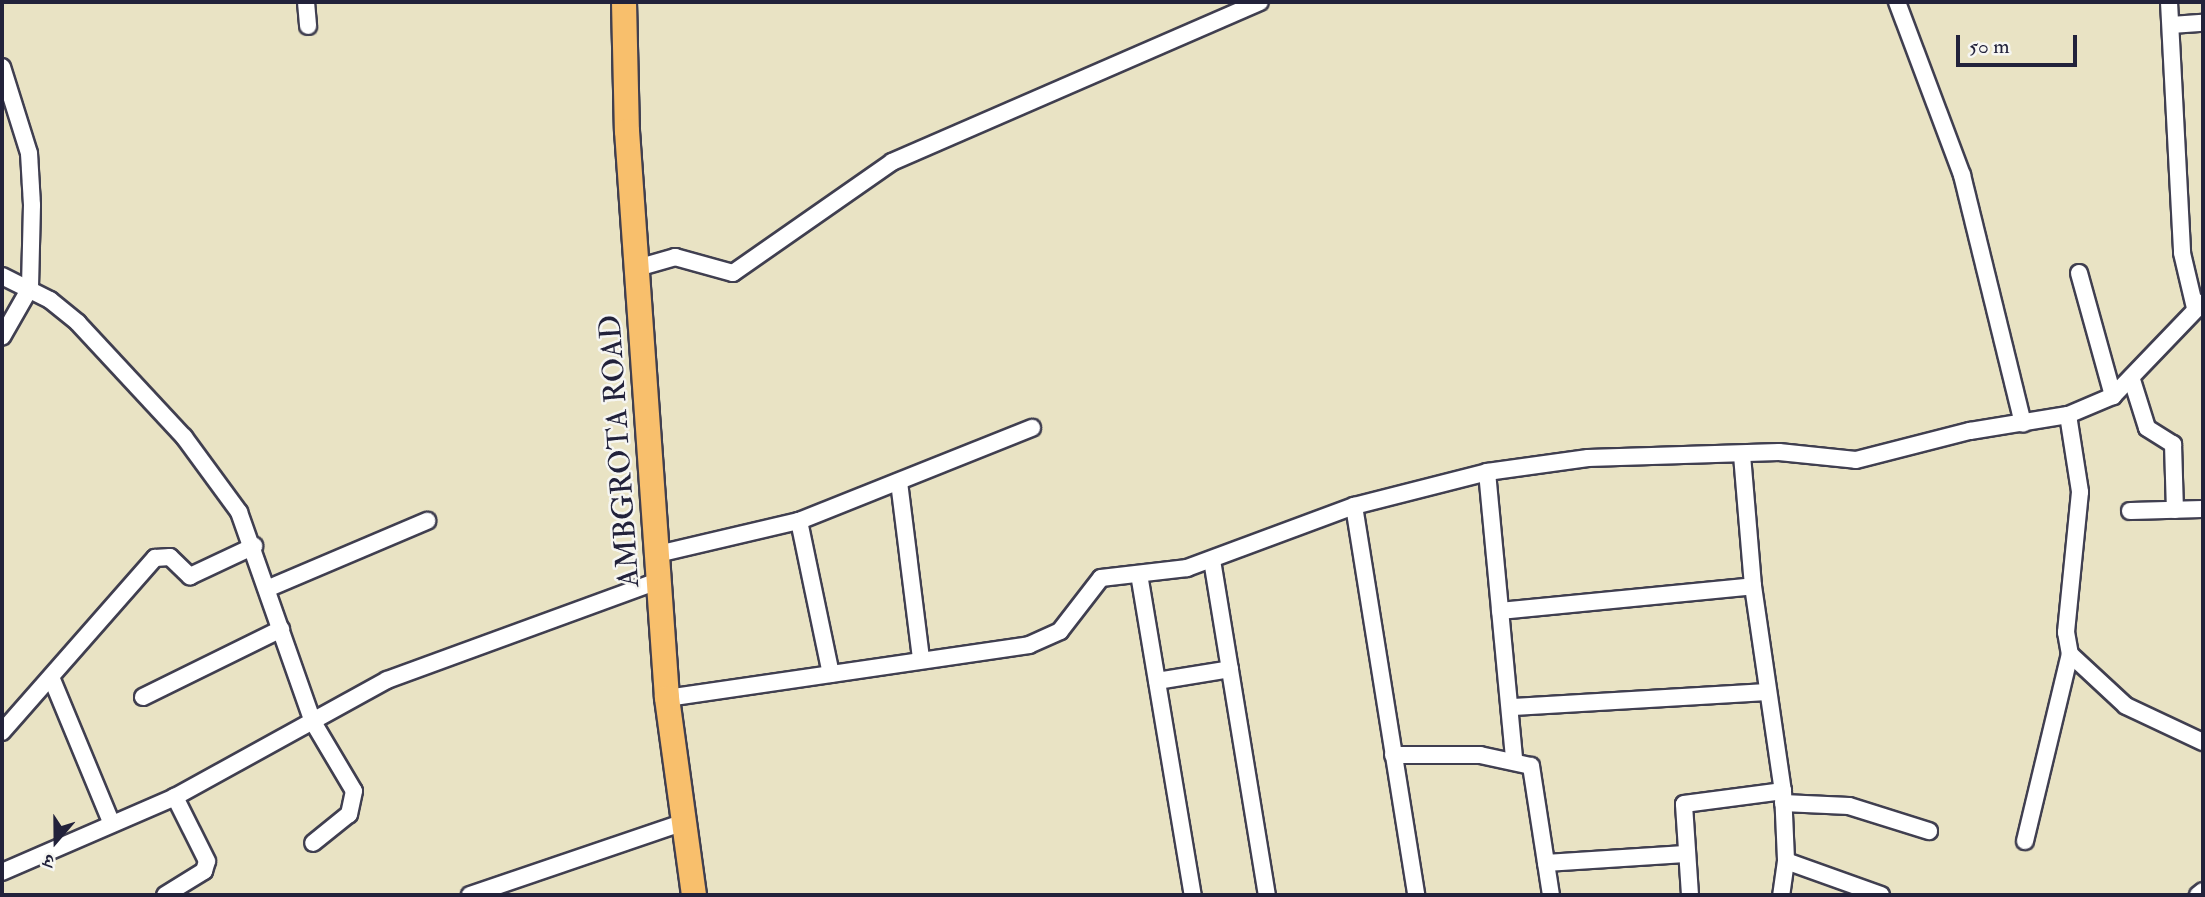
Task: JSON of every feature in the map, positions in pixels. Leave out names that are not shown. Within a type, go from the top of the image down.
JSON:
[{"type":"main road","name":"AMBGROTA ROAD","points":[[624,2],[637,268],[661,580],[667,698],[682,823],[694,895]]},
{"type":"street","points":[[306,2],[308,26]]},
{"type":"street","points":[[637,268],[664,257],[688,260],[714,271],[743,269],[831,200],[892,162],[1260,2]]},
{"type":"street","points":[[1897,2],[1962,175],[2023,424]]},
{"type":"street","points":[[667,698],[1047,640],[1093,583],[1212,560],[1354,506],[1487,472],[1577,459],[1742,455],[1884,457],[1970,430],[2068,415],[2113,396],[2132,380],[2199,305],[2182,253],[2169,2]]},
{"type":"street","points":[[2171,25],[2203,23]]},
{"type":"street","points":[[2,67],[31,164],[30,288],[2,337]]},
{"type":"street","points":[[2079,273],[2113,396]]},
{"type":"street","points":[[2,276],[30,288],[78,323],[216,475],[254,546],[313,722],[356,799],[349,814],[313,843]]},
{"type":"street","points":[[2132,380],[2147,428],[2173,444],[2175,510]]},
{"type":"street","points":[[2025,841],[2070,654],[2066,632],[2080,492],[2068,415]]},
{"type":"street","points":[[658,554],[799,521],[1032,428]]},
{"type":"street","points":[[1742,455],[1753,586],[1783,797],[1786,861],[1781,895]]},
{"type":"street","points":[[1487,472],[1500,611],[1513,707],[1514,758]]},
{"type":"street","points":[[899,482],[921,659]]},
{"type":"street","points":[[1354,506],[1416,895]]},
{"type":"street","points":[[2130,512],[2203,509]]},
{"type":"street","points":[[268,588],[428,521]]},
{"type":"street","points":[[799,521],[831,674]]},
{"type":"street","points":[[2,732],[159,555],[190,576],[254,546]]},
{"type":"street","points":[[1212,560],[1267,895]]},
{"type":"street","points":[[1139,574],[1193,895]]},
{"type":"street","points":[[2,872],[175,797],[387,680],[504,640],[661,580]]},
{"type":"street","points":[[1500,611],[1753,586]]},
{"type":"street","points":[[143,697],[281,629]]},
{"type":"street","points":[[2070,654],[2126,706],[2203,741]]},
{"type":"street","points":[[1157,681],[1230,669]]},
{"type":"street","points":[[51,677],[112,824]]},
{"type":"street","points":[[1513,707],[1769,692]]},
{"type":"street","points":[[1393,755],[1514,758],[1534,773],[1551,895]]},
{"type":"street","points":[[166,895],[204,871],[207,860],[175,797]]},
{"type":"street","points":[[1690,895],[1680,815],[1691,800],[1783,797],[1849,806],[1929,831]]},
{"type":"street","points":[[470,895],[682,823]]},
{"type":"street","points":[[1546,863],[1685,854]]},
{"type":"street","points":[[1786,861],[1881,895]]}]
